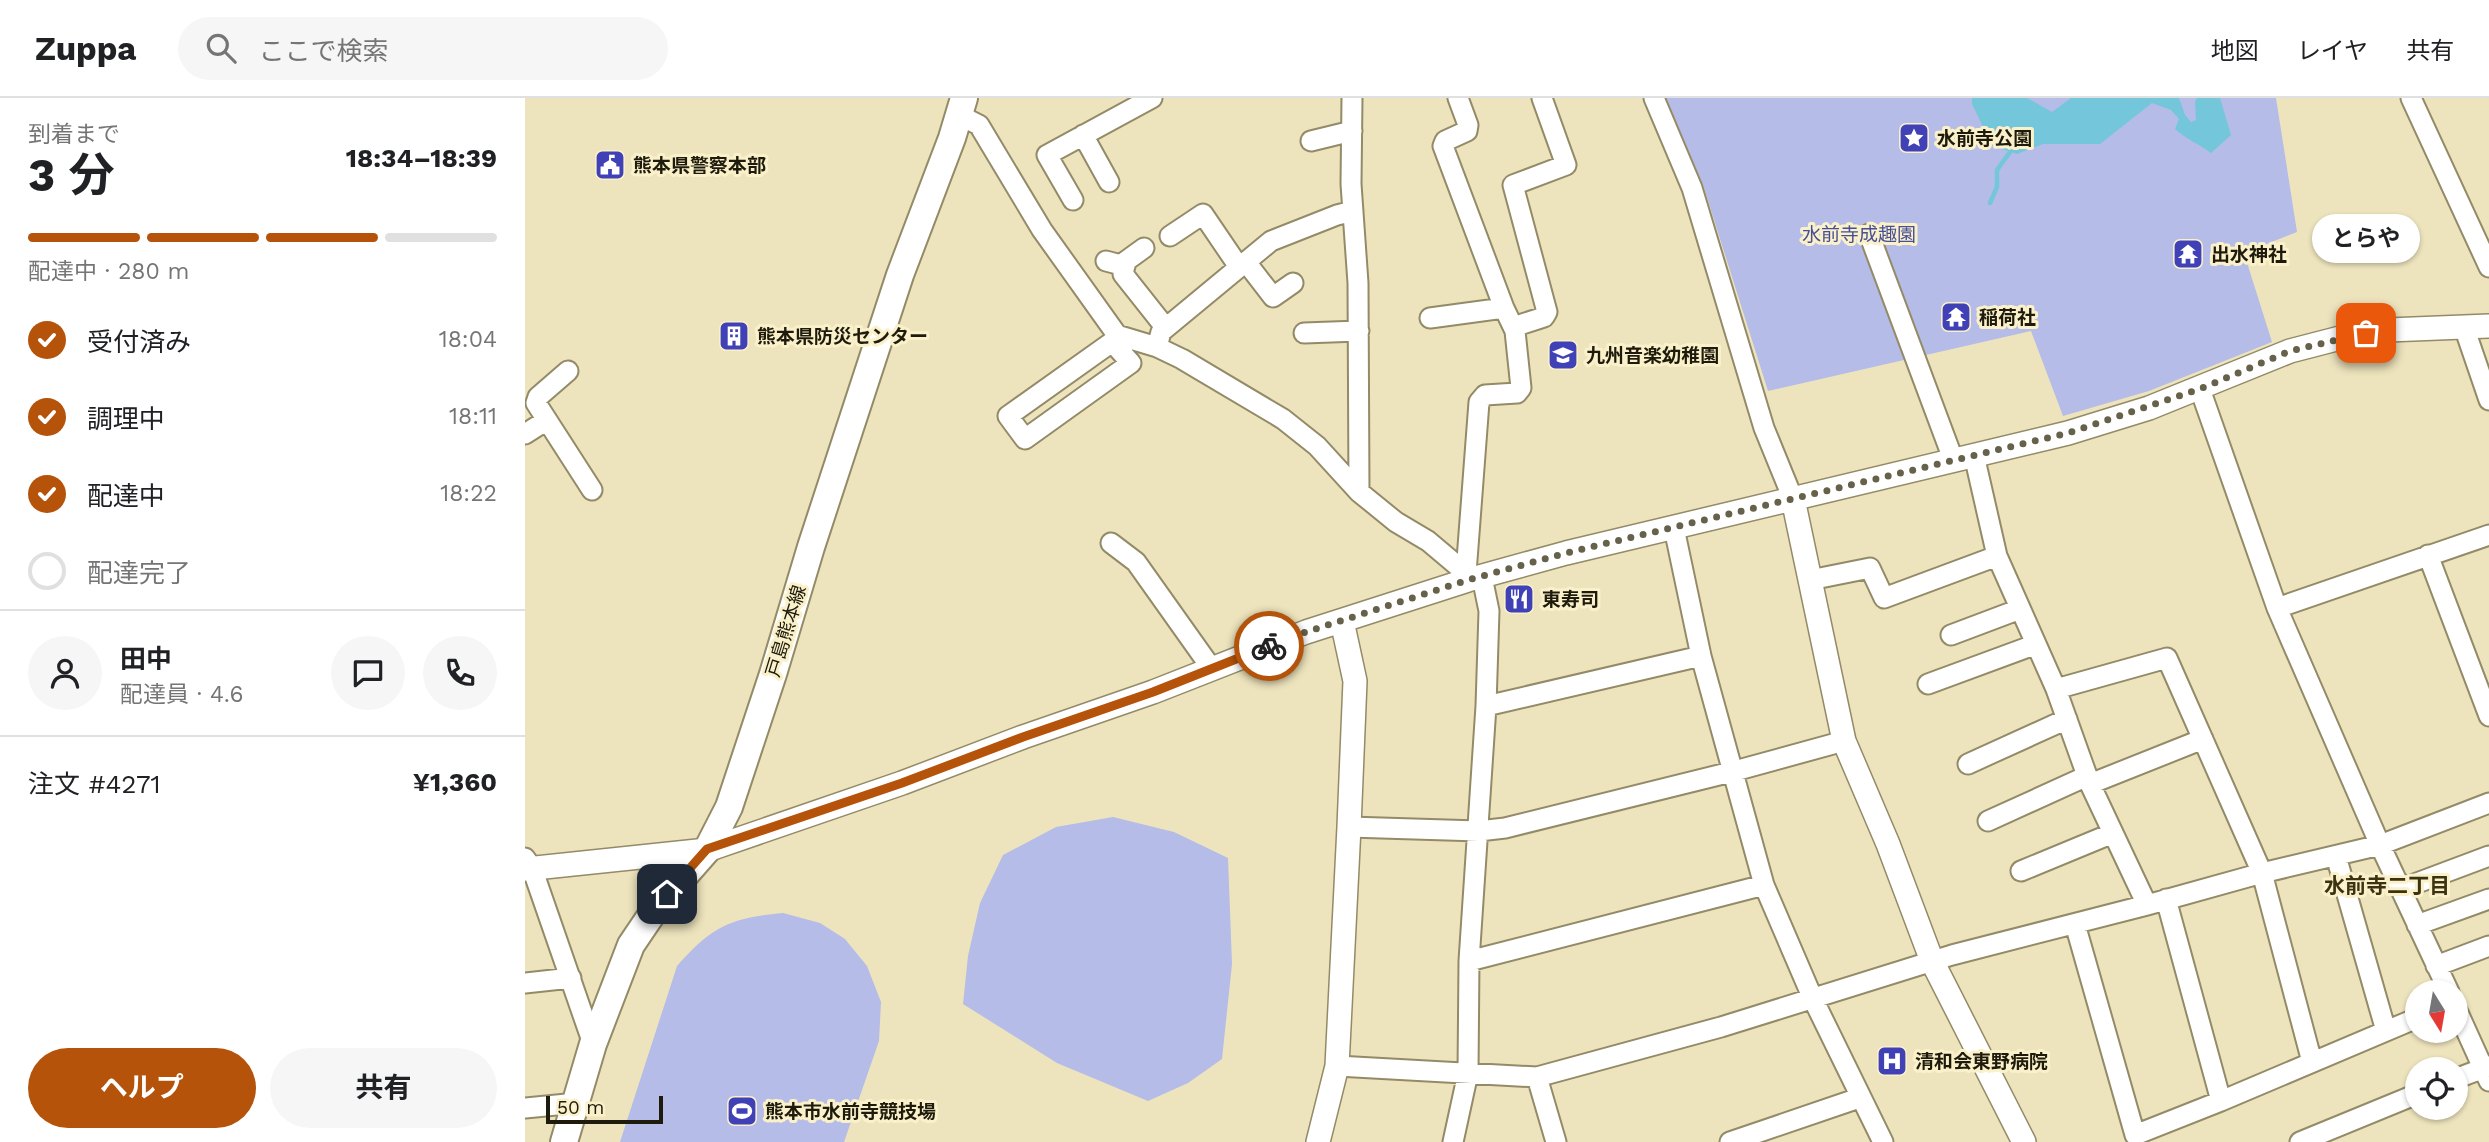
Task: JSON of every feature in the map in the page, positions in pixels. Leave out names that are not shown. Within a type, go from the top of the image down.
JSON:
[{"type":"main road","name":"戸島熊本線","points":[[565,1142],[593,1044],[631,945],[656,908],[707,849],[733,794],[900,275],[962,106]]},
{"type":"street","points":[[1073,200],[1047,155],[1152,98]]},
{"type":"street","points":[[1352,98],[1351,184],[1359,331],[1359,492]]},
{"type":"street","points":[[1458,98],[1468,125],[1467,131],[1445,142],[1443,146],[1513,327],[1521,388],[1517,393],[1485,395],[1479,402],[1472,576]]},
{"type":"street","points":[[1513,327],[1544,317],[1547,312],[1513,185],[1566,165],[1542,98]]},
{"type":"street","points":[[1654,98],[1692,188],[1764,428],[1793,499],[1844,741],[1888,844],[1932,961],[2024,1142]]},
{"type":"street","points":[[2411,98],[2489,267]]},
{"type":"street","points":[[962,106],[979,125],[1042,230],[1117,335],[1157,346],[1283,419],[1317,446],[1359,492],[1396,522],[1429,541],[1472,576],[1489,611],[1479,831],[1469,961],[1468,1073],[1453,1142]]},
{"type":"street","points":[[1311,141],[1352,131]]},
{"type":"street","points":[[1083,135],[1109,182]]},
{"type":"street","points":[[1157,346],[1165,327],[1271,241],[1353,211]]},
{"type":"street","points":[[1170,236],[1203,214],[1243,265],[1273,296],[1293,283]]},
{"type":"street","points":[[1868,234],[1963,457],[1997,556],[2034,645],[2056,689],[2088,780],[2147,905]]},
{"type":"street","points":[[1144,248],[1126,261],[1116,264],[1165,327]]},
{"type":"street","points":[[1430,318],[1504,308]]},
{"type":"street","points":[[593,1044],[571,978],[527,865],[707,849],[902,783],[1306,632],[1472,576],[2068,433],[2200,389],[2290,351],[2344,337],[2388,330],[2489,326]]},
{"type":"street","points":[[2464,327],[2489,400]]},
{"type":"street","points":[[1304,332],[1359,331]]},
{"type":"street","points":[[1112,342],[1132,363],[1025,439],[1008,416],[1112,342]]},
{"type":"street","points":[[568,371],[538,397],[536,402],[593,490]]},
{"type":"street","points":[[2200,389],[2277,608],[2400,889],[2443,980]]},
{"type":"street","points":[[525,434],[547,420]]},
{"type":"street","points":[[1674,528],[1701,656],[1764,885],[1813,999],[1859,1098],[1883,1142]]},
{"type":"street","points":[[2277,608],[2489,535]]},
{"type":"street","points":[[1111,543],[1136,562],[1212,668]]},
{"type":"street","points":[[2428,555],[2489,716]]},
{"type":"street","points":[[1810,580],[1870,568],[1884,598],[1997,556]]},
{"type":"street","points":[[1951,635],[2020,610]]},
{"type":"street","points":[[1318,1142],[1338,1066],[1355,681],[1342,621]]},
{"type":"street","points":[[1929,684],[2034,645]]},
{"type":"street","points":[[1486,706],[1701,656]]},
{"type":"street","points":[[2056,689],[2167,658],[2262,873],[2312,1062]]},
{"type":"street","points":[[1968,764],[2067,719]]},
{"type":"street","points":[[1988,821],[2088,780],[2203,739]]},
{"type":"street","points":[[1349,827],[1479,831],[1505,828],[1844,741]]},
{"type":"street","points":[[1338,1066],[1537,1077],[1813,999],[1932,961],[2262,873],[2381,845],[2489,803]]},
{"type":"street","points":[[2021,871],[2113,833]]},
{"type":"street","points":[[2336,856],[2386,1031]]},
{"type":"street","points":[[2400,889],[2489,856]]},
{"type":"street","points":[[1469,961],[1764,885]]},
{"type":"street","points":[[2166,899],[2221,1101]]},
{"type":"street","points":[[2417,925],[2489,899]]},
{"type":"street","points":[[2075,924],[2135,1135],[2405,1023]]},
{"type":"street","points":[[2436,966],[2489,946]]},
{"type":"street","points":[[525,983],[571,978]]},
{"type":"street","points":[[2468,1033],[2487,1072],[2468,1076]]},
{"type":"street","points":[[1537,1077],[1556,1142]]},
{"type":"street","points":[[1730,1142],[1859,1098]]},
{"type":"street","points":[[2301,1142],[2405,1099]]},
{"type":"street","points":[[525,1108],[577,1103]]},
{"type":"green space","name":"水前寺成趣園","points":[[1666,98],[2276,98],[2297,232],[2244,253],[2272,342],[2149,391],[2063,416],[2031,331],[1768,391],[1703,185]]},
{"type":"green space","points":[[1113,817],[1174,832],[1228,858],[1232,964],[1222,1059],[1188,1083],[1148,1101],[1057,1063],[963,1004],[968,956],[980,903],[1003,855],[1056,827]]},
{"type":"green space","points":[[783,913],[820,923],[845,939],[867,966],[881,1002],[879,1041],[844,1142],[620,1142],[677,966],[689,952],[723,926],[735,921]]},
{"type":"shaded area","points":[[1972,98],[2027,98],[2052,112],[2071,98],[2179,98],[2185,115],[2191,122],[2196,120],[2197,98],[2220,98],[2231,135],[2211,153],[2175,129],[2179,119],[2171,110],[2152,103],[2100,144],[2043,144],[2017,154],[2002,149],[1989,139],[1972,104]]},
{"type":"waterway","points":[[1990,203],[1997,187],[1997,170],[2010,152]]},
{"type":"way so far","points":[[1269,646],[1468,580],[1566,553],[2068,433],[2149,408],[2290,351],[2366,333]]},
{"type":"place","name":"水前寺公園","points":[[1914,138]]},
{"type":"place","name":"熊本県警察本部","points":[[610,165]]},
{"type":"place","name":"出水神社","points":[[2188,254]]},
{"type":"place","name":"稲荷社","points":[[1956,317]]},
{"type":"place","name":"とらや","points":[[2366,333]]},
{"type":"place","name":"熊本県防災センター","points":[[734,336]]},
{"type":"place","name":"九州音楽幼稚園","points":[[1563,355]]},
{"type":"place","name":"東寿司","points":[[1519,599]]},
{"type":"place","name":"清和会東野病院","points":[[1892,1061]]},
{"type":"place","name":"熊本市水前寺競技場","points":[[742,1111]]},
{"type":"district","name":"水前寺二丁目","points":[[2387,885]]},
{"type":"route","points":[[667,894],[707,849],[902,783],[1153,692],[1269,646]]}]
